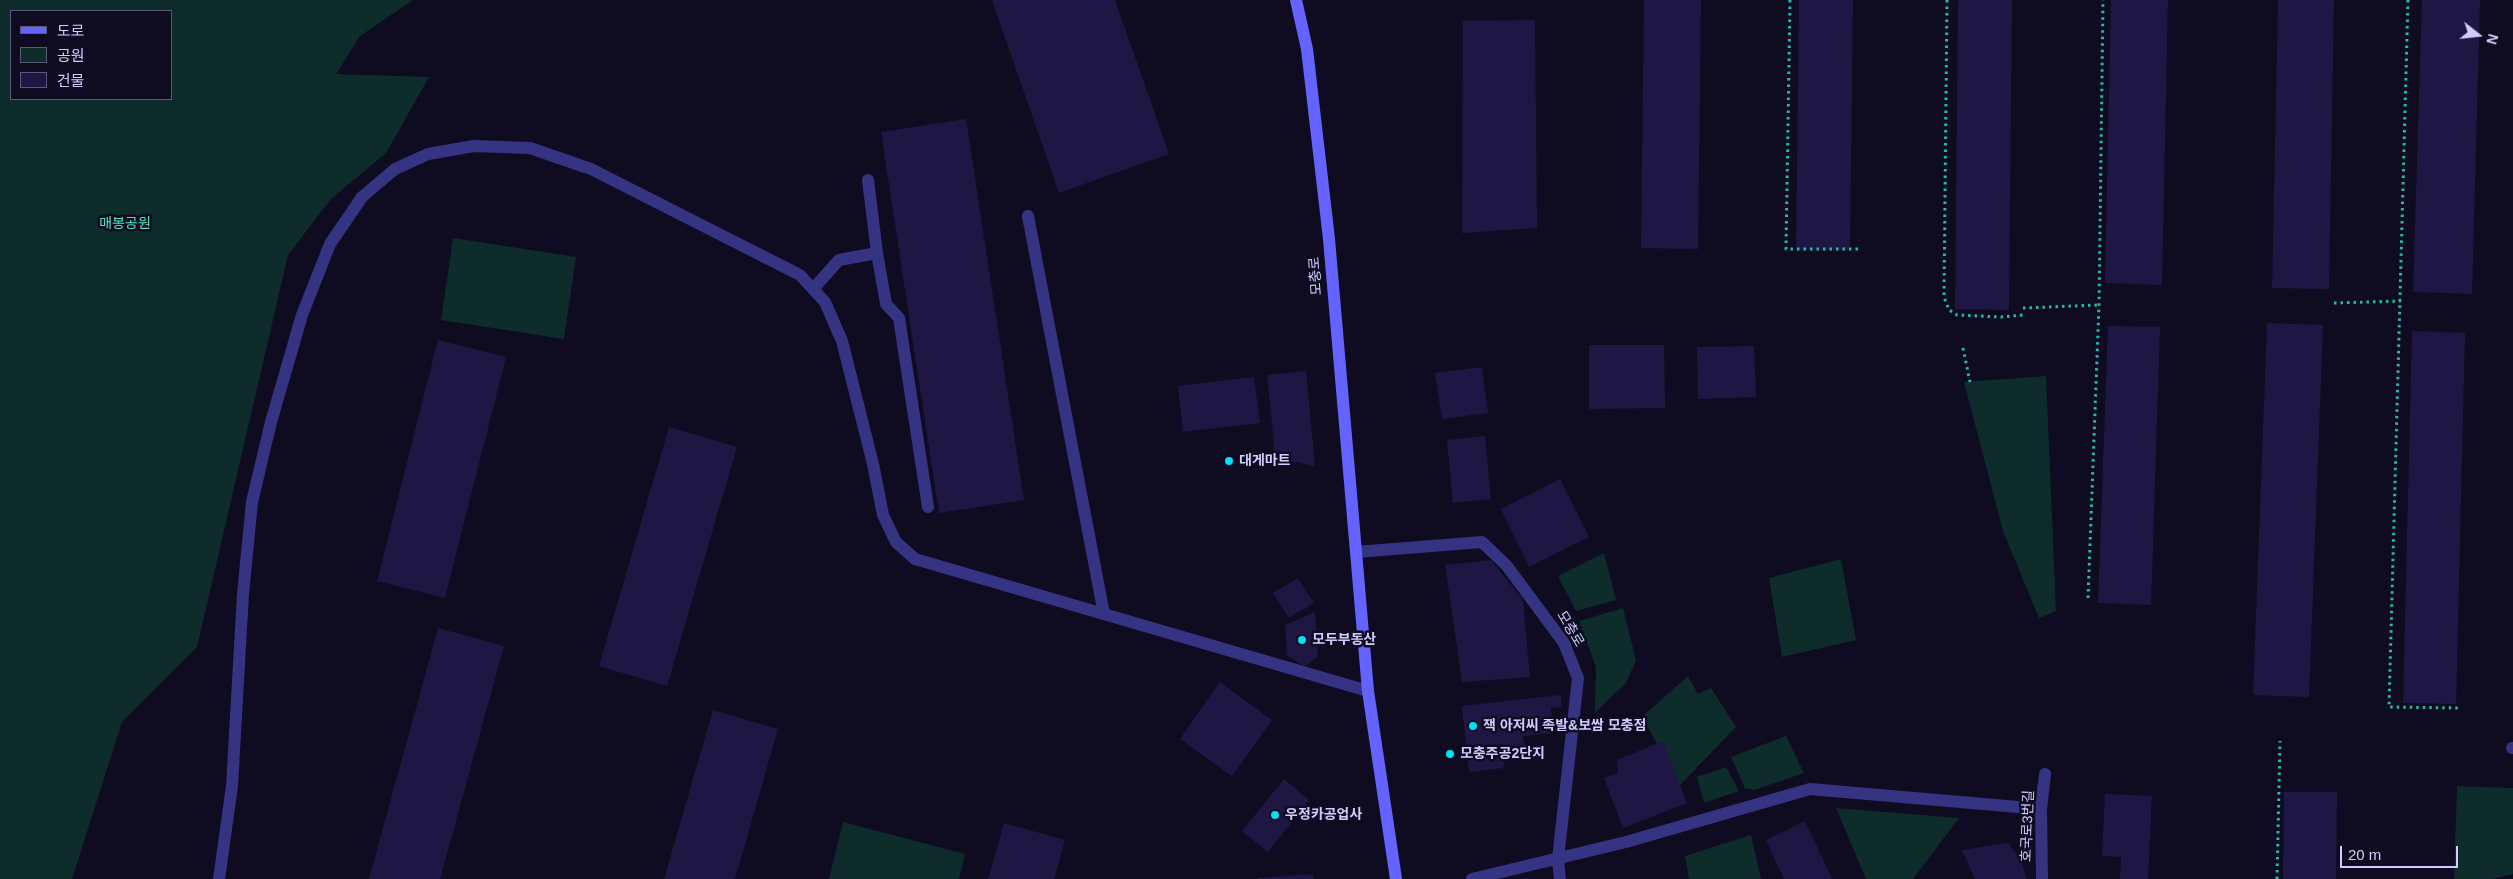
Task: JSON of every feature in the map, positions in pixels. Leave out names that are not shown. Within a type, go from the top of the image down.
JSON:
[{"type":"main road","name":"모충로","points":[[1296,0],[1307,49],[1329,239],[1368,691],[1396,879]]},
{"type":"street","points":[[219,879],[232,786],[244,594],[252,502],[271,422],[302,315],[330,244],[362,197],[395,169],[428,154],[474,146],[530,148],[592,169],[800,275],[814,288],[825,302],[842,341],[873,464],[883,515],[896,542],[915,560],[1368,691]]},
{"type":"street","points":[[868,180],[877,253],[886,304],[899,318],[928,507]]},
{"type":"street","points":[[1028,216],[1104,614]]},
{"type":"street","points":[[814,288],[839,260],[877,253]]},
{"type":"street","name":"모충로","points":[[1356,552],[1482,542],[1507,566],[1564,643],[1578,678],[1558,859],[1560,879]]},
{"type":"street","name":"호국로3번길","points":[[2042,879],[2041,809],[2045,774]]},
{"type":"street","points":[[1472,879],[1558,859],[1810,790],[2041,809]]},
{"type":"path","points":[[1790,0],[1786,249],[1859,249]]},
{"type":"path","points":[[1947,0],[1944,297],[1949,310],[1957,315],[2000,317],[2023,315]]},
{"type":"path","points":[[2088,598],[2098,305],[2103,0]]},
{"type":"path","points":[[2408,0],[2389,707],[2461,708]]},
{"type":"path","points":[[2334,303],[2401,301]]},
{"type":"path","points":[[2023,308],[2098,305]]},
{"type":"path","points":[[1963,348],[1970,382]]},
{"type":"path","points":[[2277,879],[2280,742]]},
{"type":"green space","name":"매봉공원","points":[[0,0],[413,0],[360,36],[336,74],[429,77],[386,153],[331,199],[288,255],[197,647],[122,722],[72,879],[0,879]]},
{"type":"green space","points":[[453,238],[576,257],[564,339],[441,320]]},
{"type":"green space","points":[[2046,376],[2056,611],[2039,618],[2003,531],[1964,382]]},
{"type":"green space","points":[[1604,553],[1616,600],[1576,611],[1558,576]]},
{"type":"green space","points":[[1841,559],[1856,640],[1782,657],[1769,578]]},
{"type":"green space","points":[[1623,608],[1636,660],[1626,683],[1595,713],[1596,667],[1579,621]]},
{"type":"green space","points":[[1688,676],[1698,694],[1711,688],[1736,727],[1680,785],[1642,717]]},
{"type":"green space","points":[[1786,736],[1804,773],[1754,790],[1745,788],[1731,757]]},
{"type":"green space","points":[[1726,767],[1739,791],[1704,803],[1697,777]]},
{"type":"green space","points":[[2457,786],[2513,788],[2513,874],[2492,879],[2454,879]]},
{"type":"green space","points":[[1836,808],[1959,818],[1913,879],[1866,879]]},
{"type":"green space","points":[[843,822],[965,854],[959,879],[829,879]]},
{"type":"green space","points":[[1751,835],[1761,879],[1689,879],[1685,856]]},
{"type":"building","points":[[992,0],[1115,0],[1169,154],[1059,193]]},
{"type":"building","points":[[1644,0],[1701,0],[1698,249],[1641,248]]},
{"type":"building","points":[[1799,0],[1853,0],[1850,250],[1796,250]]},
{"type":"building","points":[[1958,0],[2012,0],[2009,310],[1955,309]]},
{"type":"building","points":[[2111,0],[2168,0],[2162,285],[2105,283]]},
{"type":"building","points":[[2278,0],[2334,0],[2329,289],[2272,288]]},
{"type":"building","points":[[2422,0],[2480,0],[2472,294],[2413,292]]},
{"type":"building","points":[[1535,20],[1537,228],[1462,233],[1463,21]]},
{"type":"building","points":[[966,119],[1024,500],[939,513],[881,132]]},
{"type":"building","points":[[2267,323],[2323,325],[2309,697],[2253,695]]},
{"type":"building","points":[[2108,326],[2160,327],[2151,605],[2098,603]]},
{"type":"building","points":[[2412,331],[2465,333],[2456,704],[2403,703]]},
{"type":"building","points":[[438,340],[506,357],[445,598],[377,581]]},
{"type":"building","points":[[1589,345],[1664,345],[1665,408],[1589,409]]},
{"type":"building","points":[[1754,346],[1756,397],[1698,399],[1697,347]]},
{"type":"building","points":[[1482,367],[1488,413],[1442,419],[1435,373]]},
{"type":"building","points":[[1306,371],[1315,467],[1298,462],[1276,464],[1267,375]]},
{"type":"building","points":[[1254,377],[1260,423],[1183,432],[1178,386]]},
{"type":"building","points":[[669,427],[737,447],[667,686],[599,666]]},
{"type":"building","points":[[1485,436],[1491,499],[1453,503],[1447,440]]},
{"type":"building","points":[[1560,479],[1589,537],[1529,567],[1501,509]]},
{"type":"building","points":[[1491,560],[1523,600],[1530,677],[1462,682],[1445,565]]},
{"type":"building","points":[[1298,578],[1314,603],[1289,618],[1273,593]]},
{"type":"building","name":"모두부동산","points":[[1315,612],[1318,656],[1305,667],[1287,655],[1285,625]]},
{"type":"building","points":[[438,628],[504,646],[440,879],[369,879]]},
{"type":"building","points":[[1220,682],[1272,720],[1232,776],[1180,739]]},
{"type":"building","points":[[1561,695],[1561,707],[1551,708],[1553,733],[1523,736],[1525,749],[1506,755],[1503,768],[1469,772],[1462,706]]},
{"type":"building","points":[[713,710],[778,729],[735,879],[664,879]]},
{"type":"building","points":[[1663,741],[1687,803],[1623,828],[1604,778],[1618,773],[1617,760]]},
{"type":"building","points":[[1284,779],[1309,800],[1268,852],[1242,831]]},
{"type":"building","points":[[2284,792],[2337,792],[2336,879],[2283,879]]},
{"type":"building","points":[[2105,794],[2152,796],[2148,879],[2120,879],[2121,857],[2102,856]]},
{"type":"building","points":[[1805,821],[1832,878],[1830,879],[1784,879],[1766,840]]},
{"type":"building","points":[[1004,823],[1065,840],[1054,879],[988,879]]},
{"type":"building","points":[[2008,843],[2021,860],[2027,879],[1975,879],[1962,850]]},
{"type":"building","points":[[1313,874],[1314,879],[1258,879],[1258,878]]},
{"type":"place","name":"대게마트","points":[[1229,461]]},
{"type":"place","name":"모두부동산","points":[[1302,640]]},
{"type":"place","name":"잭 아저씨 족발&보쌈 모충점","points":[[1473,726]]},
{"type":"place","name":"모충주공2단지","points":[[1450,754]]},
{"type":"place","name":"우정카공업사","points":[[1275,815]]}]
